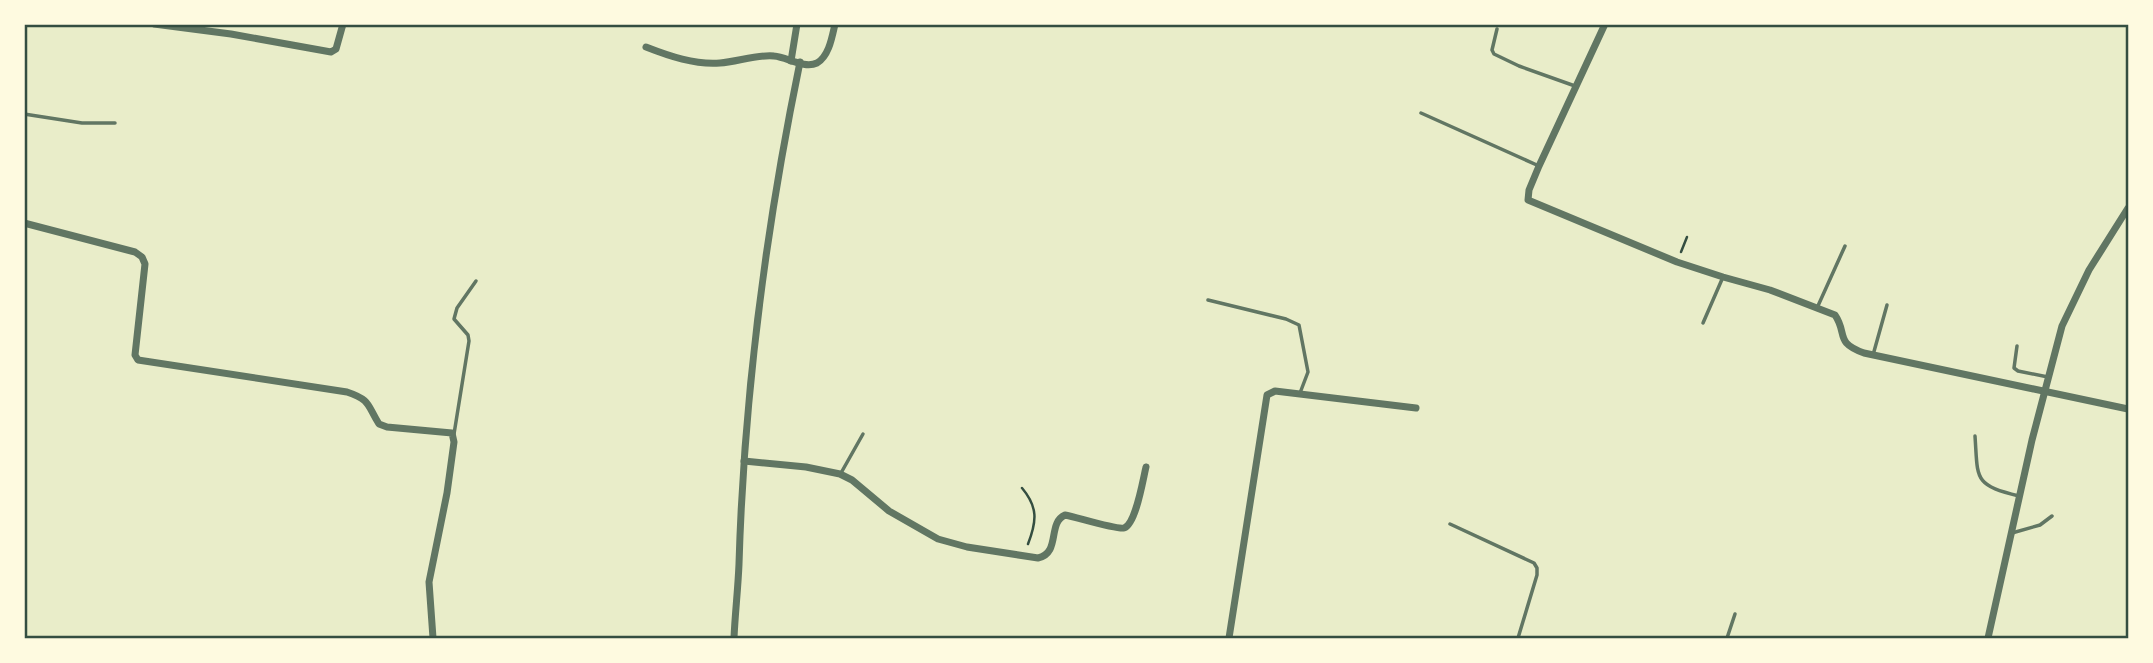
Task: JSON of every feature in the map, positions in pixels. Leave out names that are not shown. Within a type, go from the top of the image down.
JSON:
[{"type":"street","points":[[154,24],[231,34],[331,52],[336,49],[343,24]]},
{"type":"street","points":[[791,61],[797,24]]},
{"type":"street","points":[[646,47],[703,63],[774,56],[810,64],[818,62],[824,56],[835,24]]},
{"type":"street","points":[[1605,24],[1539,166],[1529,190],[1528,200],[1677,261],[1770,290],[1835,315],[1839,319],[1841,337],[1849,346],[1873,355],[2043,394],[2129,409]]},
{"type":"street","points":[[734,639],[752,357],[784,141],[800,62]]},
{"type":"street","points":[[1988,639],[2017,495],[2062,326],[2089,270],[2129,208]]},
{"type":"street","points":[[24,223],[135,252],[142,257],[145,271],[135,355],[138,360],[339,390],[369,402],[379,424],[402,430],[449,432],[454,435],[447,493],[429,582],[433,639]]},
{"type":"street","points":[[1229,639],[1265,399],[1270,392],[1416,408]]},
{"type":"street","points":[[744,461],[806,467],[840,474],[852,480],[889,511],[938,539],[967,547],[1038,558],[1048,554],[1062,516],[1118,527],[1131,523],[1146,467]]},
{"type":"lane","points":[[1497,29],[1492,50],[1494,54],[1575,86]]},
{"type":"lane","points":[[1421,113],[1539,166]]},
{"type":"lane","points":[[24,114],[82,123],[115,123]]},
{"type":"lane","points":[[1816,308],[1845,246]]},
{"type":"lane","points":[[1703,323],[1723,277]]},
{"type":"lane","points":[[454,435],[469,341],[468,335],[454,318],[457,308],[476,281]]},
{"type":"lane","points":[[1208,300],[1286,319],[1299,325],[1307,372],[1299,395]]},
{"type":"lane","points":[[1873,355],[1886,305]]},
{"type":"lane","points":[[2017,346],[2014,369],[2048,377]]},
{"type":"lane","points":[[840,474],[863,434]]},
{"type":"lane","points":[[1975,436],[1977,467],[1983,482],[1988,488],[2017,495]]},
{"type":"lane","points":[[2010,534],[2040,524],[2052,516]]},
{"type":"lane","points":[[1450,524],[1534,564],[1537,568],[1518,639]]},
{"type":"lane","points":[[1727,639],[1735,614]]},
{"type":"path","points":[[1677,261],[1686,237]]},
{"type":"path","points":[[1020,555],[1032,534],[1035,514],[1034,505],[1022,488]]}]
